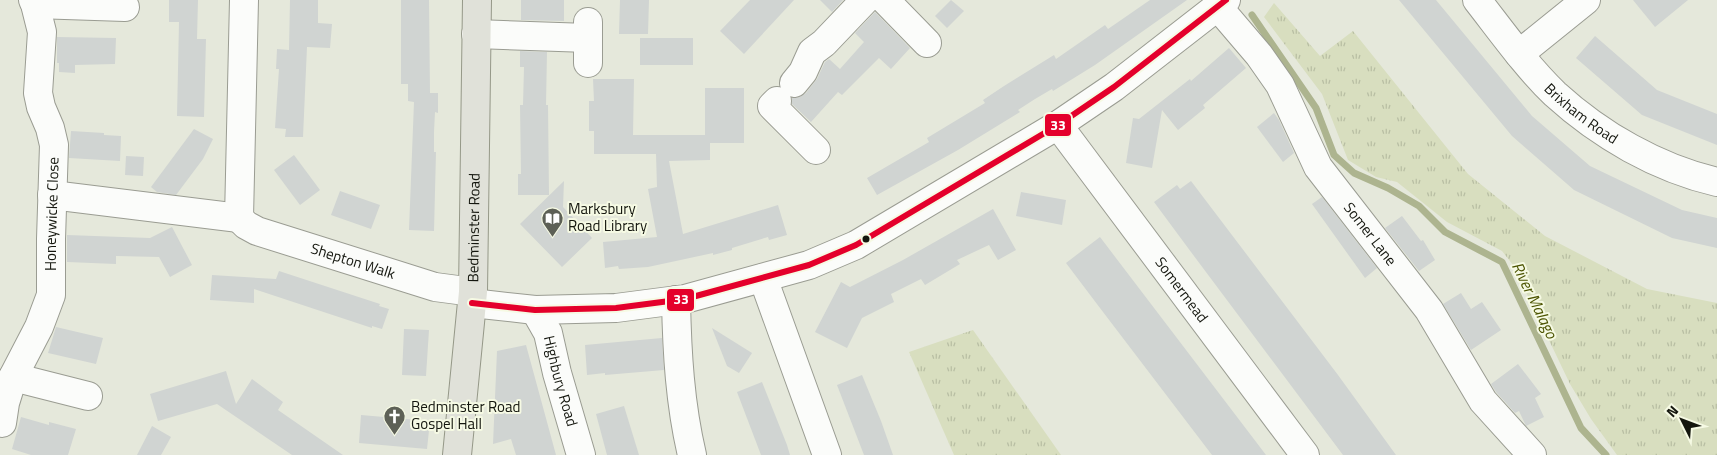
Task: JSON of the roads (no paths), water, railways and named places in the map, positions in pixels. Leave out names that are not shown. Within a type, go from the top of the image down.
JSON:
[{"type":"main road","name":"Bedminster Road","points":[[457,455],[472,298],[477,0]]},
{"type":"street","points":[[238,218],[244,0]]},
{"type":"street","points":[[816,150],[772,106],[803,72],[812,52],[824,44],[865,0]]},
{"type":"street","points":[[885,0],[928,43]]},
{"type":"street","name":"Brixham Road","points":[[1477,0],[1519,54],[1555,93],[1586,118],[1622,144],[1663,164],[1717,182]]},
{"type":"street","points":[[1519,54],[1586,0]]},
{"type":"street","points":[[34,2],[125,7]]},
{"type":"street","name":"Honeywicke Close","points":[[2,423],[5,403],[14,376],[51,294],[54,145],[38,93],[42,32],[34,2]]},
{"type":"street","name":"Shepton Walk","points":[[52,195],[238,218],[257,231],[435,287],[472,298],[535,310],[616,308],[676,300],[809,265],[856,245],[1058,126],[1114,87],[1223,3]]},
{"type":"street","name":"Somer Lane","points":[[1223,3],[1280,84],[1318,166],[1429,310],[1483,401],[1532,455]]},
{"type":"street","points":[[476,34],[588,41]]},
{"type":"street","name":"Somermead","points":[[1058,126],[1305,455]]},
{"type":"street","points":[[763,278],[826,455]]},
{"type":"street","points":[[676,300],[677,350],[682,402],[692,455]]},
{"type":"street","name":"Highbury Road","points":[[535,310],[548,332],[557,373],[581,455]]},
{"type":"street","points":[[14,376],[88,396]]},
{"type":"waterway","name":"River Malago","points":[[1252,15],[1316,108],[1334,155],[1354,173],[1388,188],[1419,206],[1445,232],[1502,262],[1581,428],[1606,455]]},
{"type":"place","name":"Marksbury Road Library","points":[[552,237]]},
{"type":"place","name":"Bedminster Road Gospel Hall","points":[[395,435]]}]
